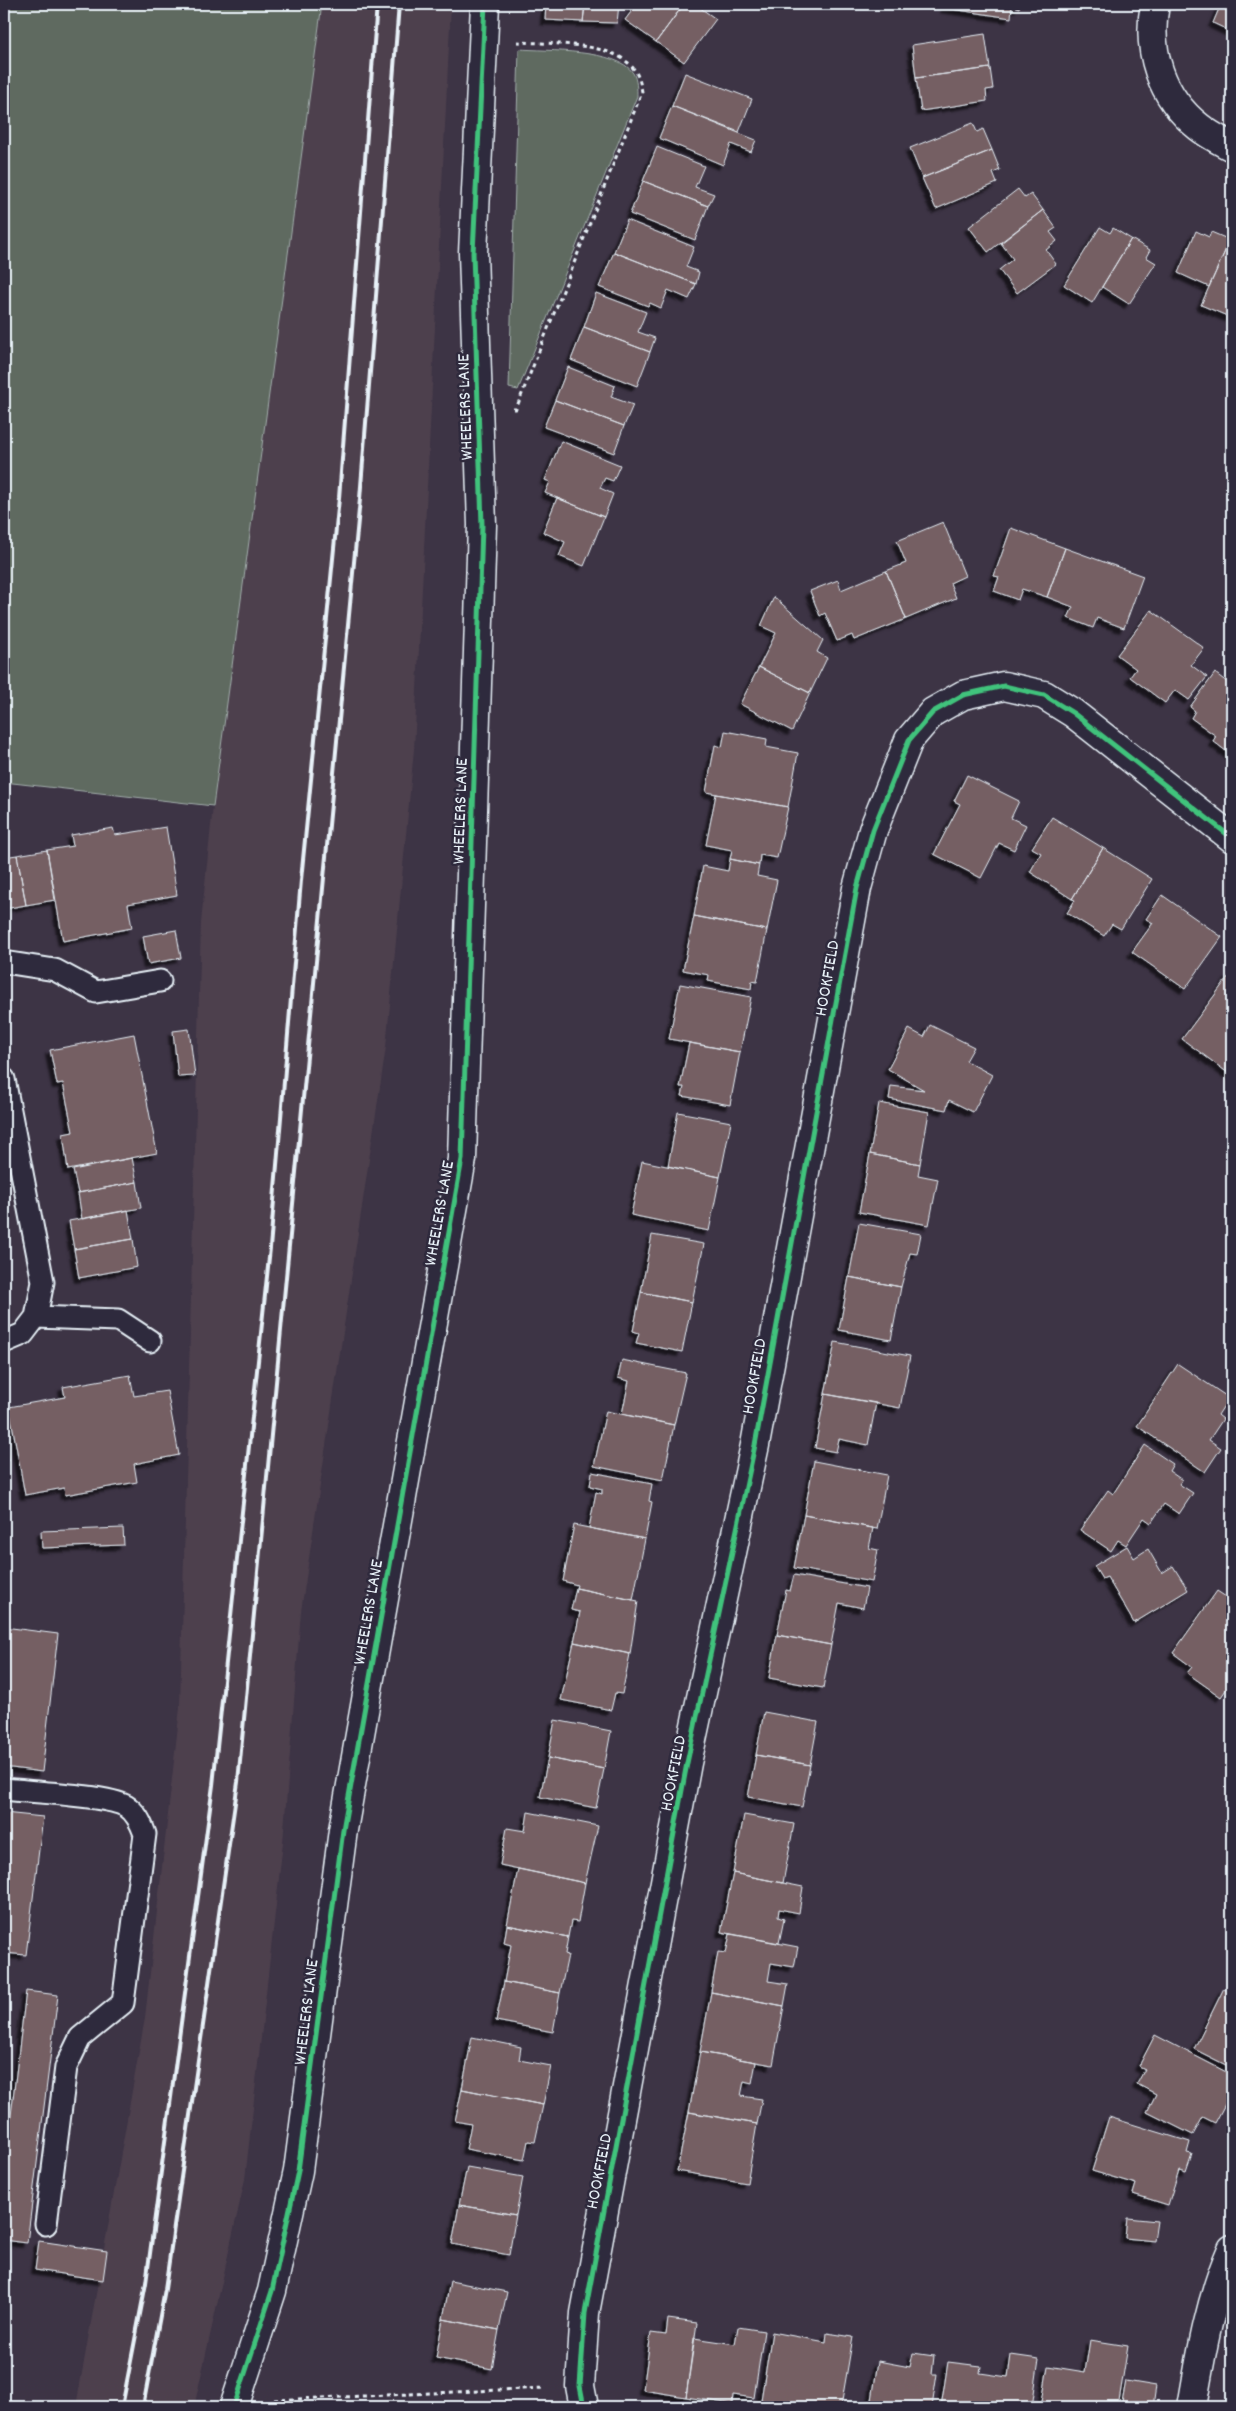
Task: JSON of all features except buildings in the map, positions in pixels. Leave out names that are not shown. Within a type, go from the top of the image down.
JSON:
[{"type":"street","name":"WHEELERS LANE","points":[[235,2404],[272,2291],[298,2171],[342,1830],[462,1159],[482,525],[473,253],[485,4]]},
{"type":"street","points":[[1156,4],[1152,20],[1155,63],[1171,98],[1199,127],[1232,147]]},
{"type":"street","name":"HOOKFIELD","points":[[582,2397],[585,2312],[687,1763],[755,1445],[857,888],[873,830],[909,740],[933,712],[963,695],[1004,686],[1044,695],[1073,713],[1232,838]]},
{"type":"street","points":[[1192,2407],[1204,2334],[1224,2268],[1232,2249]]},
{"type":"lane","points":[[4,962],[56,970],[96,992],[160,980]]},
{"type":"lane","points":[[4,1079],[43,1282],[36,1317],[23,1334],[4,1342]]},
{"type":"lane","points":[[36,1317],[118,1320],[150,1341]]},
{"type":"lane","points":[[4,1789],[107,1801],[126,1806],[140,1819],[145,1834],[123,2003],[80,2038],[66,2066],[46,2224]]},
{"type":"path","points":[[477,409],[516,408],[642,92],[640,78],[632,67],[628,62],[612,53],[596,48],[482,39]]},
{"type":"path","points":[[235,2404],[582,2397]]},
{"type":"shaded area","points":[[4,4],[322,4],[213,806],[4,782]]},
{"type":"shaded area","points":[[322,4],[451,4],[414,749],[386,1047],[301,1611],[283,1842],[245,2179],[194,2407],[76,2407],[145,2018],[180,1708],[201,923],[213,806]]},
{"type":"shaded area","points":[[519,49],[563,51],[613,59],[625,65],[633,73],[637,96],[518,390],[509,388]]},
{"type":"railway","points":[[122,2407],[146,2283],[213,1785],[270,1248],[301,880],[339,498],[377,4]]},
{"type":"railway","points":[[143,2407],[165,2289],[238,1782],[360,499],[399,4]]},
{"type":"cycle path","points":[[234,2407],[272,2291],[298,2171],[343,1830],[462,1159],[482,525],[473,253],[485,4]]},
{"type":"cycle path","points":[[584,2407],[580,2386],[585,2313],[687,1763],[755,1445],[857,888],[873,830],[909,740],[933,712],[963,695],[1004,686],[1044,695],[1073,713],[1232,838]]}]
